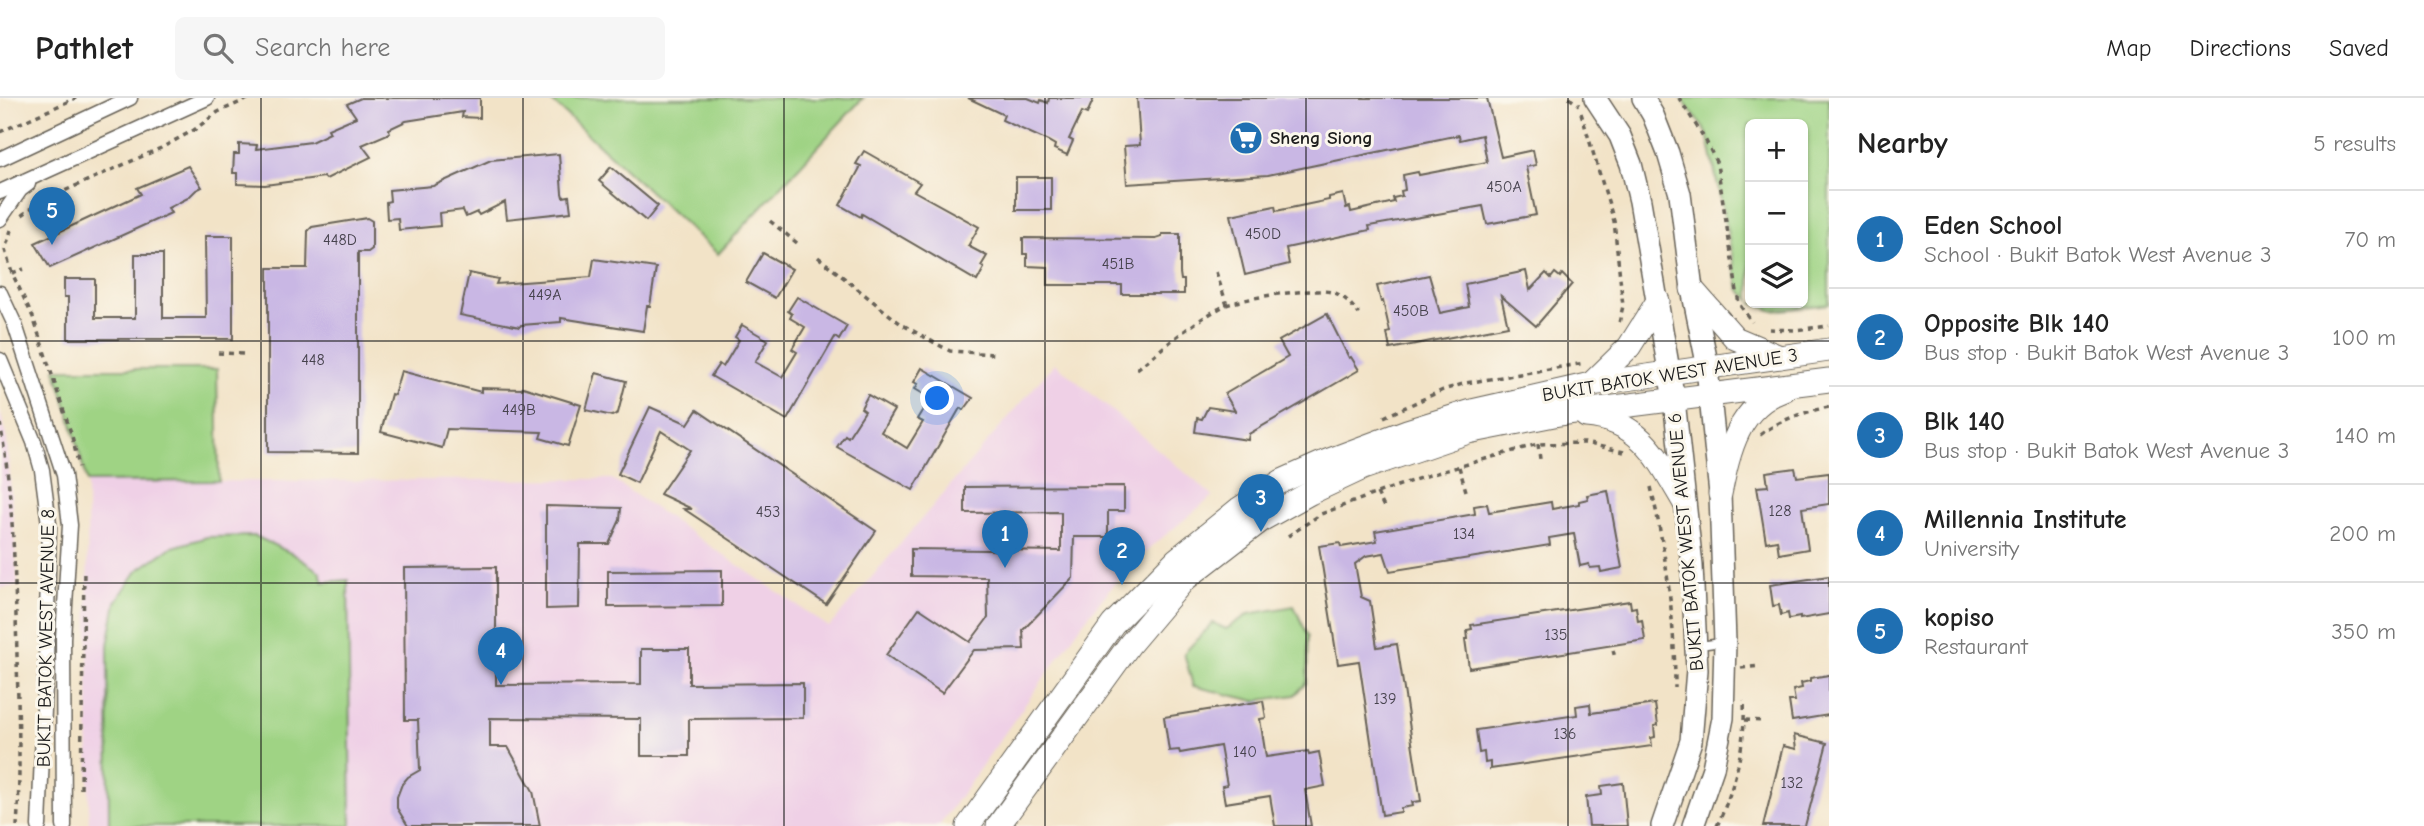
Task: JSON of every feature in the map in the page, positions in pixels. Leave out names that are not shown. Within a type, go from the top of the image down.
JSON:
[{"type":"main road","name":"BUKIT BATOK WEST AVENUE 6","points":[[1595,98],[1620,136],[1631,164],[1674,400],[1692,566],[1697,646],[1691,741],[1662,826]]},
{"type":"main road","name":"BUKIT BATOK WEST AVENUE 6","points":[[1643,98],[1668,153],[1680,194],[1692,289],[1707,367],[1720,494],[1725,642],[1723,718],[1713,768],[1693,826]]},
{"type":"main road","points":[[1692,289],[1735,338],[1780,357]]},
{"type":"main road","points":[[1591,384],[1629,347],[1658,301]]},
{"type":"main road","name":"BUKIT BATOK WEST AVENUE 3","points":[[968,826],[1113,624],[1176,560],[1255,497],[1282,481],[1407,431],[1472,411],[1591,384],[1829,350]]},
{"type":"main road","name":"BUKIT BATOK WEST AVENUE 3","points":[[998,826],[1130,644],[1184,580],[1262,519],[1363,468],[1468,432],[1559,414],[1829,380]]},
{"type":"main road","points":[[1720,494],[1730,450],[1740,427],[1766,396],[1804,384]]},
{"type":"main road","points":[[1559,414],[1604,418],[1635,433],[1653,450],[1684,502]]},
{"type":"street","points":[[0,159],[130,98]]},
{"type":"street","points":[[0,192],[207,98]]},
{"type":"street","points":[[0,153],[19,150]]},
{"type":"street","points":[[0,219],[20,190],[50,169]]},
{"type":"street","name":"BUKIT BATOK WEST AVENUE 8","points":[[0,293],[15,325],[64,475],[70,525],[62,638],[64,826]]},
{"type":"street","name":"BUKIT BATOK WEST AVENUE 8","points":[[0,360],[23,412],[39,460],[49,524],[39,826]]},
{"type":"lane","points":[[1697,646],[1725,642]]},
{"type":"path","points":[[0,132],[76,98]]},
{"type":"path","points":[[10,230],[22,216],[44,200],[161,148],[194,130],[218,112],[250,98]]},
{"type":"path","points":[[1569,98],[1578,105],[1614,221],[1623,306],[1619,327]]},
{"type":"path","points":[[1679,98],[1717,164],[1739,304],[1749,321],[1771,330],[1829,326]]},
{"type":"path","points":[[770,221],[797,243]]},
{"type":"path","points":[[818,257],[901,324],[935,343],[950,351],[993,354]]},
{"type":"path","points":[[12,273],[23,269]]},
{"type":"path","points":[[1216,272],[1227,305]]},
{"type":"path","points":[[1137,369],[1180,333],[1227,305],[1295,291],[1334,292],[1348,301],[1359,314]]},
{"type":"path","points":[[218,353],[245,354]]},
{"type":"path","points":[[1757,437],[1772,425],[1804,412],[1829,407]]},
{"type":"path","points":[[0,423],[6,456],[14,569],[19,761],[17,826]]},
{"type":"path","points":[[1289,536],[1321,514],[1377,493],[1538,444],[1585,443],[1630,454]]},
{"type":"path","points":[[1538,444],[1540,459]]},
{"type":"path","points":[[1459,467],[1466,491]]},
{"type":"path","points":[[1651,486],[1664,546],[1675,649],[1675,697]]},
{"type":"path","points":[[1377,493],[1384,507]]},
{"type":"path","points":[[1613,650],[1615,659]]},
{"type":"path","points":[[1742,668],[1760,666]]},
{"type":"path","points":[[1745,720],[1763,721]]},
{"type":"shaded area","points":[[1055,363],[1213,496],[1151,547],[1110,589],[1085,620],[939,826],[89,826],[87,482],[612,479],[829,627]]},
{"type":"shaded area","points":[[0,410],[7,440],[18,586],[0,588]]},
{"type":"green space","points":[[548,98],[863,98],[718,254]]},
{"type":"green space","points":[[1681,98],[1829,98],[1829,304],[1808,307],[1808,119],[1745,119],[1745,295],[1739,289],[1707,133]]},
{"type":"green space","points":[[1766,308],[1798,308],[1774,311]]},
{"type":"green space","points":[[55,369],[217,369],[219,481],[87,482]]},
{"type":"green space","points":[[255,536],[293,554],[320,572],[323,582],[348,580],[351,826],[109,826],[108,645],[116,602],[137,571],[170,548],[207,537]]},
{"type":"green space","points":[[1294,606],[1308,636],[1307,682],[1295,695],[1255,701],[1193,686],[1184,653],[1213,623],[1226,629],[1249,614]]},
{"type":"building","points":[[361,98],[480,98],[480,118],[462,117],[463,112],[406,121],[389,129],[390,133],[362,145],[371,157],[326,179],[324,177],[265,185],[237,184],[237,173],[233,173],[234,154],[239,154],[239,144],[257,145],[256,149],[311,142],[330,133],[328,129],[356,117],[347,104]]},
{"type":"building","points":[[968,98],[1028,98],[1048,103],[1049,98],[1094,98],[1087,114],[1082,112],[1069,139],[1073,141],[1067,155],[1054,149],[1055,145],[1048,141],[1002,120],[1004,115]]},
{"type":"building","points":[[1137,98],[1487,98],[1501,157],[1533,150],[1536,165],[1526,167],[1536,215],[1487,224],[1483,206],[1369,226],[1370,230],[1286,248],[1289,264],[1245,275],[1231,215],[1275,206],[1276,211],[1329,200],[1329,197],[1343,194],[1346,208],[1350,207],[1351,212],[1394,202],[1393,198],[1402,196],[1401,191],[1405,190],[1403,175],[1418,172],[1419,175],[1487,162],[1482,135],[1460,140],[1459,135],[1268,175],[1127,184],[1124,146],[1140,145]]},
{"type":"building","points":[[864,151],[920,183],[914,191],[979,227],[968,246],[987,256],[977,281],[862,214],[861,217],[840,205],[861,166],[856,164]]},
{"type":"building","points":[[559,154],[562,193],[563,197],[569,196],[571,212],[507,219],[505,202],[479,215],[477,212],[466,217],[463,210],[439,213],[440,226],[399,230],[398,218],[387,219],[386,202],[390,201],[389,190],[433,186],[491,160]]},
{"type":"building","points":[[188,166],[202,187],[168,208],[171,213],[50,268],[35,243],[141,194],[137,188]]},
{"type":"building","points":[[611,167],[658,206],[646,221],[599,181]]},
{"type":"building","points":[[1016,177],[1051,177],[1051,210],[1016,210]]},
{"type":"building","points":[[367,218],[372,221],[372,249],[358,252],[358,453],[268,452],[268,268],[307,268],[308,231],[312,227]]},
{"type":"building","points":[[1162,234],[1180,234],[1180,273],[1181,280],[1184,280],[1184,294],[1122,294],[1122,285],[1048,285],[1048,267],[1027,266],[1027,254],[1023,254],[1023,238],[1156,239],[1162,237]]},
{"type":"building","points":[[205,236],[233,236],[233,339],[68,339],[68,297],[64,297],[64,279],[95,279],[95,318],[135,318],[135,254],[163,254],[163,318],[206,318]]},
{"type":"building","points":[[763,253],[792,269],[775,298],[746,282]]},
{"type":"building","points":[[594,259],[656,268],[643,331],[561,318],[561,322],[520,327],[460,315],[469,273],[498,279],[496,284],[591,277]]},
{"type":"building","points":[[1526,271],[1530,290],[1546,273],[1551,278],[1555,273],[1560,277],[1562,274],[1572,284],[1536,326],[1501,296],[1508,326],[1390,349],[1387,333],[1390,332],[1377,286],[1429,275],[1440,313],[1469,307],[1465,284]]},
{"type":"building","points":[[797,297],[847,326],[839,340],[835,337],[787,420],[711,376],[719,364],[723,367],[739,340],[735,337],[742,325],[768,340],[755,362],[782,377],[797,352],[792,349],[805,327],[790,318],[792,314],[788,311]]},
{"type":"building","points":[[1327,314],[1349,358],[1351,357],[1359,370],[1249,434],[1248,440],[1195,432],[1197,418],[1202,419],[1208,407],[1235,411],[1225,394],[1288,357],[1279,341]]},
{"type":"building","points":[[922,368],[973,398],[964,410],[960,408],[913,490],[837,447],[845,435],[848,437],[865,411],[861,408],[868,395],[894,410],[881,432],[907,448],[923,422],[917,419],[930,398],[915,389],[918,384],[914,382]]},
{"type":"building","points":[[401,371],[481,392],[481,388],[523,387],[581,405],[568,446],[540,438],[542,432],[447,429],[442,448],[381,432],[391,394],[394,395]]},
{"type":"building","points":[[596,373],[626,381],[618,413],[612,416],[586,410]]},
{"type":"building","points":[[650,407],[688,424],[697,410],[876,531],[826,604],[684,509],[692,509],[660,494],[690,450],[661,431],[637,483],[618,474]]},
{"type":"building","points":[[1795,468],[1797,477],[1829,473],[1829,504],[1802,508],[1808,549],[1779,554],[1777,540],[1766,542],[1757,487],[1768,486],[1766,472]]},
{"type":"building","points":[[1124,486],[1124,511],[1108,511],[1108,537],[1074,537],[1073,578],[1023,630],[1024,649],[974,650],[942,693],[886,655],[919,608],[970,642],[988,618],[987,577],[911,576],[911,549],[1061,551],[1061,512],[965,513],[965,487]]},
{"type":"building","points":[[1608,491],[1622,568],[1601,572],[1600,567],[1590,568],[1589,564],[1580,566],[1574,534],[1549,538],[1550,545],[1390,571],[1384,553],[1366,556],[1355,564],[1361,597],[1370,601],[1377,647],[1397,644],[1421,801],[1401,808],[1401,812],[1382,815],[1359,661],[1338,664],[1319,546],[1340,543],[1341,547],[1377,541],[1375,531],[1475,514],[1474,506],[1487,504],[1489,512],[1551,502],[1552,509],[1579,504],[1579,501],[1588,499],[1587,495]]},
{"type":"building","points":[[546,506],[621,508],[620,520],[609,544],[580,544],[579,608],[546,609]]},
{"type":"building","points":[[496,567],[496,685],[641,684],[641,649],[689,649],[689,684],[803,683],[803,718],[689,719],[689,756],[641,756],[641,719],[490,718],[490,747],[508,747],[533,791],[540,826],[408,826],[397,808],[397,797],[402,784],[420,770],[418,720],[405,720],[404,568]]},
{"type":"building","points":[[722,570],[722,606],[608,607],[608,571]]},
{"type":"building","points":[[1829,576],[1829,614],[1789,619],[1788,613],[1781,615],[1779,605],[1773,606],[1770,585]]},
{"type":"building","points":[[1630,601],[1631,608],[1636,607],[1638,621],[1642,620],[1645,640],[1469,668],[1465,639],[1468,639],[1467,630],[1472,629],[1471,625]]},
{"type":"building","points":[[1829,675],[1829,715],[1792,721],[1789,701],[1795,701],[1793,690],[1802,688],[1801,683],[1810,681],[1810,678]]},
{"type":"building","points":[[1263,701],[1266,718],[1260,719],[1266,757],[1319,752],[1325,786],[1305,790],[1311,826],[1275,826],[1270,796],[1225,803],[1222,786],[1227,785],[1220,746],[1180,753],[1179,750],[1169,751],[1164,717]]},
{"type":"building","points":[[1590,704],[1591,713],[1655,704],[1658,725],[1654,726],[1652,746],[1490,769],[1490,762],[1485,763],[1484,752],[1479,753],[1476,730],[1577,715],[1576,706]]},
{"type":"building","points":[[1794,735],[1827,743],[1805,826],[1763,826],[1783,746],[1796,749]]},
{"type":"building","points":[[1623,783],[1627,826],[1589,826],[1586,797],[1602,795],[1601,786]]},
{"type":"place","name":"Sheng Siong","points":[[1246,138]]},
{"type":"place","name":"kopiso","points":[[52,245]]},
{"type":"place","name":"Blk 140","points":[[1261,532]]},
{"type":"place","name":"Eden School","points":[[1005,568]]},
{"type":"place","name":"Opposite Blk 140","points":[[1122,585]]},
{"type":"place","name":"Millennia Institute","points":[[501,685]]}]
